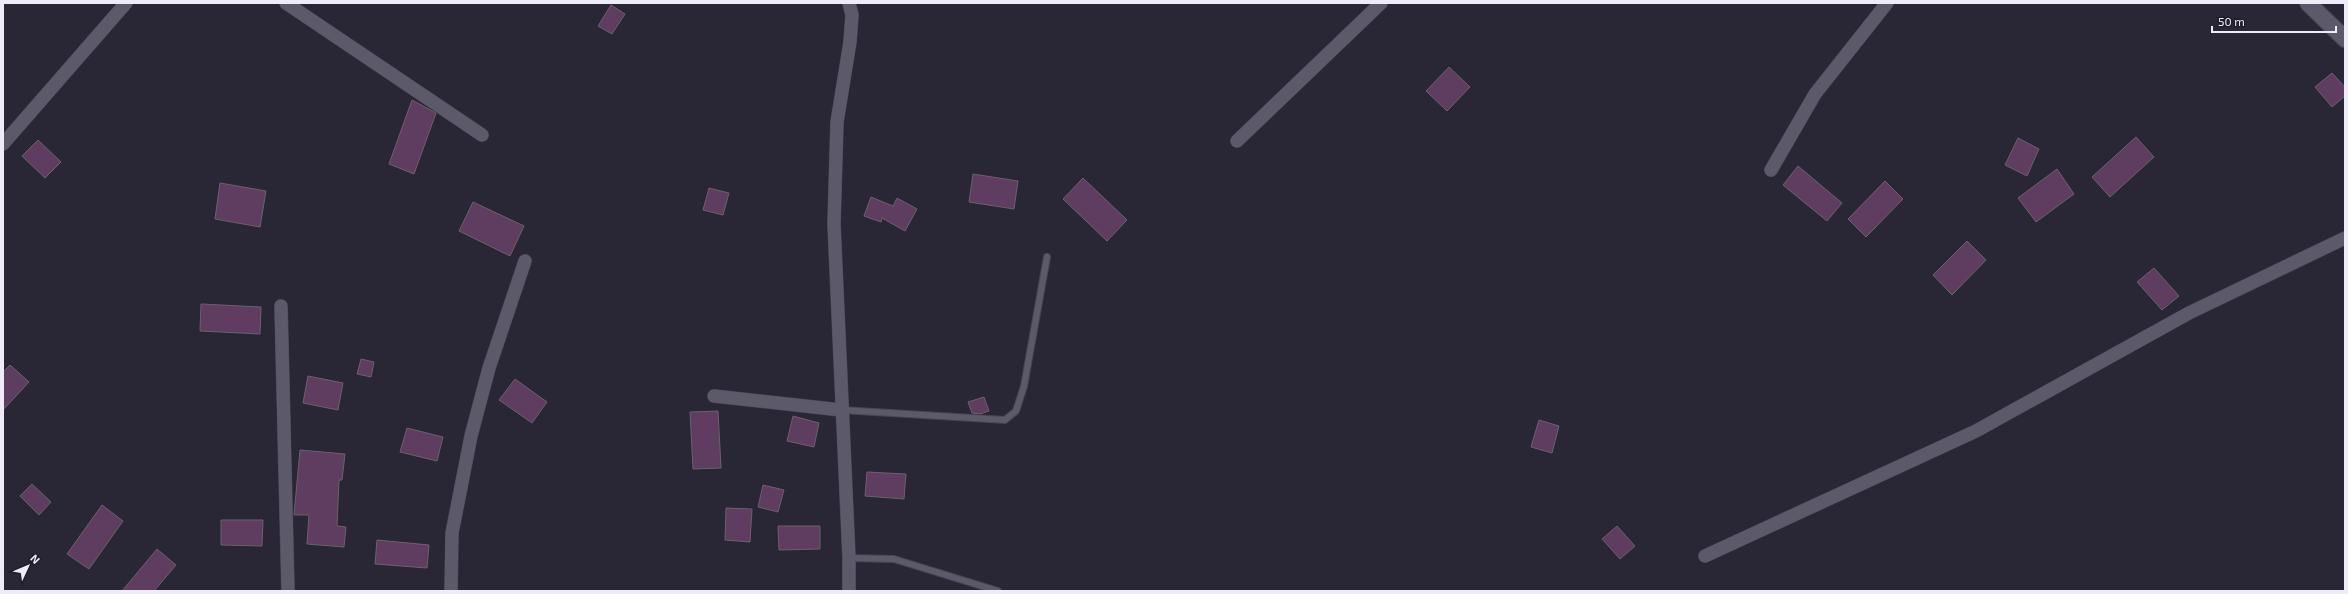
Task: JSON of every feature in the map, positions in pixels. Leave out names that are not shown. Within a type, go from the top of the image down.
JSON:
[{"type":"street","points":[[3,144],[126,3]]},
{"type":"street","points":[[286,3],[482,135]]},
{"type":"street","points":[[849,3],[852,16],[850,42],[836,122],[834,224],[841,410],[850,558],[849,591]]},
{"type":"street","points":[[1237,141],[1381,3]]},
{"type":"street","points":[[1771,170],[1815,94],[1887,3]]},
{"type":"street","points":[[2308,3],[2345,40]]},
{"type":"street","points":[[1705,556],[1976,431],[2189,313],[2345,238]]},
{"type":"street","points":[[451,591],[452,533],[471,436],[489,368],[525,261]]},
{"type":"street","points":[[281,306],[288,591]]},
{"type":"street","points":[[714,396],[841,410]]},
{"type":"lane","points":[[841,410],[1005,420],[1016,411],[1024,386],[1047,257]]},
{"type":"lane","points":[[850,558],[894,559],[998,591]]},
{"type":"building","points":[[611,5],[625,14],[612,34],[598,26]]},
{"type":"building","points":[[1449,67],[1470,87],[1447,111],[1426,91]]},
{"type":"building","points":[[2332,73],[2345,87],[2345,96],[2332,107],[2315,87]]},
{"type":"building","points":[[412,100],[436,113],[414,174],[389,164]]},
{"type":"building","points":[[2136,137],[2154,157],[2110,197],[2092,177]]},
{"type":"building","points":[[2018,138],[2039,149],[2027,176],[2005,165]]},
{"type":"building","points":[[38,140],[61,162],[45,178],[22,156]]},
{"type":"building","points":[[1798,166],[1842,203],[1827,221],[1783,185]]},
{"type":"building","points":[[2057,169],[2074,194],[2036,222],[2018,198]]},
{"type":"building","points":[[973,174],[1018,181],[1014,209],[969,202]]},
{"type":"building","points":[[1083,178],[1127,220],[1107,241],[1063,199]]},
{"type":"building","points":[[1885,181],[1903,199],[1866,237],[1848,219]]},
{"type":"building","points":[[220,183],[266,191],[260,227],[215,219]]},
{"type":"building","points":[[709,188],[729,193],[723,215],[703,210]]},
{"type":"building","points":[[871,197],[893,206],[897,198],[917,209],[905,231],[882,218],[881,222],[864,216]]},
{"type":"building","points":[[473,202],[524,226],[510,256],[459,231]]},
{"type":"building","points":[[1967,241],[1986,260],[1952,295],[1933,275]]},
{"type":"building","points":[[2154,268],[2179,296],[2162,310],[2137,282]]},
{"type":"building","points":[[201,304],[261,307],[260,334],[200,331]]},
{"type":"building","points":[[361,359],[374,362],[371,377],[357,374]]},
{"type":"building","points":[[10,365],[29,382],[3,410],[3,372]]},
{"type":"building","points":[[308,376],[343,383],[338,410],[303,403]]},
{"type":"building","points":[[515,379],[547,402],[532,423],[499,400]]},
{"type":"building","points":[[984,397],[989,411],[980,414],[972,413],[968,402]]},
{"type":"building","points":[[718,411],[721,468],[693,469],[690,412]]},
{"type":"building","points":[[793,416],[819,423],[814,447],[787,441]]},
{"type":"building","points":[[1539,420],[1559,426],[1552,453],[1531,447]]},
{"type":"building","points":[[407,428],[443,437],[437,461],[400,452]]},
{"type":"building","points":[[300,450],[345,454],[342,480],[339,480],[337,526],[346,527],[344,547],[307,544],[309,515],[294,515]]},
{"type":"building","points":[[867,472],[906,474],[904,499],[865,496]]},
{"type":"building","points":[[32,484],[51,502],[39,515],[20,496]]},
{"type":"building","points":[[763,485],[784,490],[778,512],[758,507]]},
{"type":"building","points":[[102,505],[123,521],[89,569],[67,554]]},
{"type":"building","points":[[726,508],[752,509],[750,542],[725,540]]},
{"type":"building","points":[[221,520],[263,520],[262,546],[221,545]]},
{"type":"building","points":[[778,526],[820,526],[820,549],[779,550]]},
{"type":"building","points":[[1617,526],[1635,546],[1620,559],[1602,539]]},
{"type":"building","points":[[377,540],[429,545],[427,568],[375,564]]},
{"type":"building","points":[[157,549],[176,565],[154,591],[122,591]]}]
